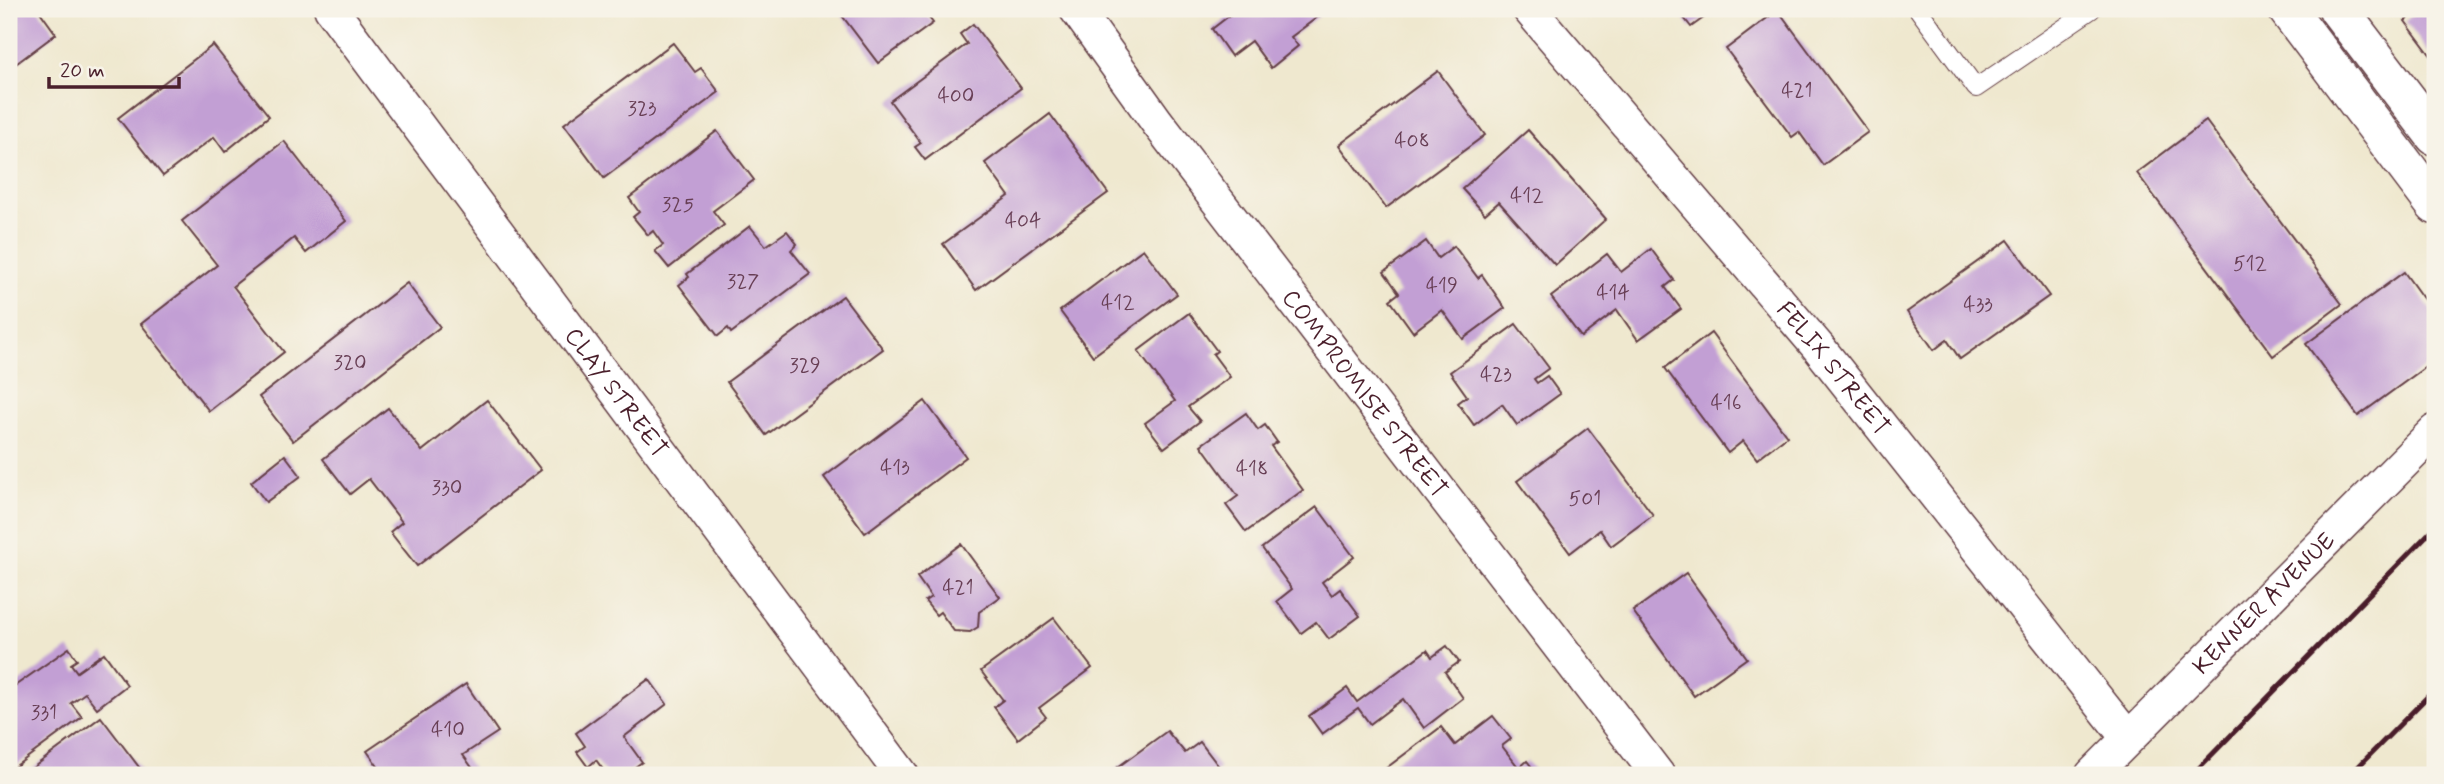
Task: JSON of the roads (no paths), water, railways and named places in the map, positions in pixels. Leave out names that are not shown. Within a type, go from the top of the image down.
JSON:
[{"type":"main road","points":[[2287,9],[2435,205]]},
{"type":"main road","points":[[2338,9],[2435,136]]},
{"type":"street","name":"CLAY STREET","points":[[331,9],[902,775]]},
{"type":"street","name":"COMPROMISE STREET","points":[[1076,9],[1157,122],[1658,775]]},
{"type":"street","name":"FELIX STREET","points":[[1529,9],[1819,348],[2127,737]]},
{"type":"street","name":"KENNER AVENUE","points":[[2092,775],[2435,431]]},
{"type":"lane","points":[[1918,9],[1976,88],[2092,9]]},
{"type":"railway","points":[[2192,775],[2435,527]]},
{"type":"railway","points":[[2350,775],[2435,689]]}]
